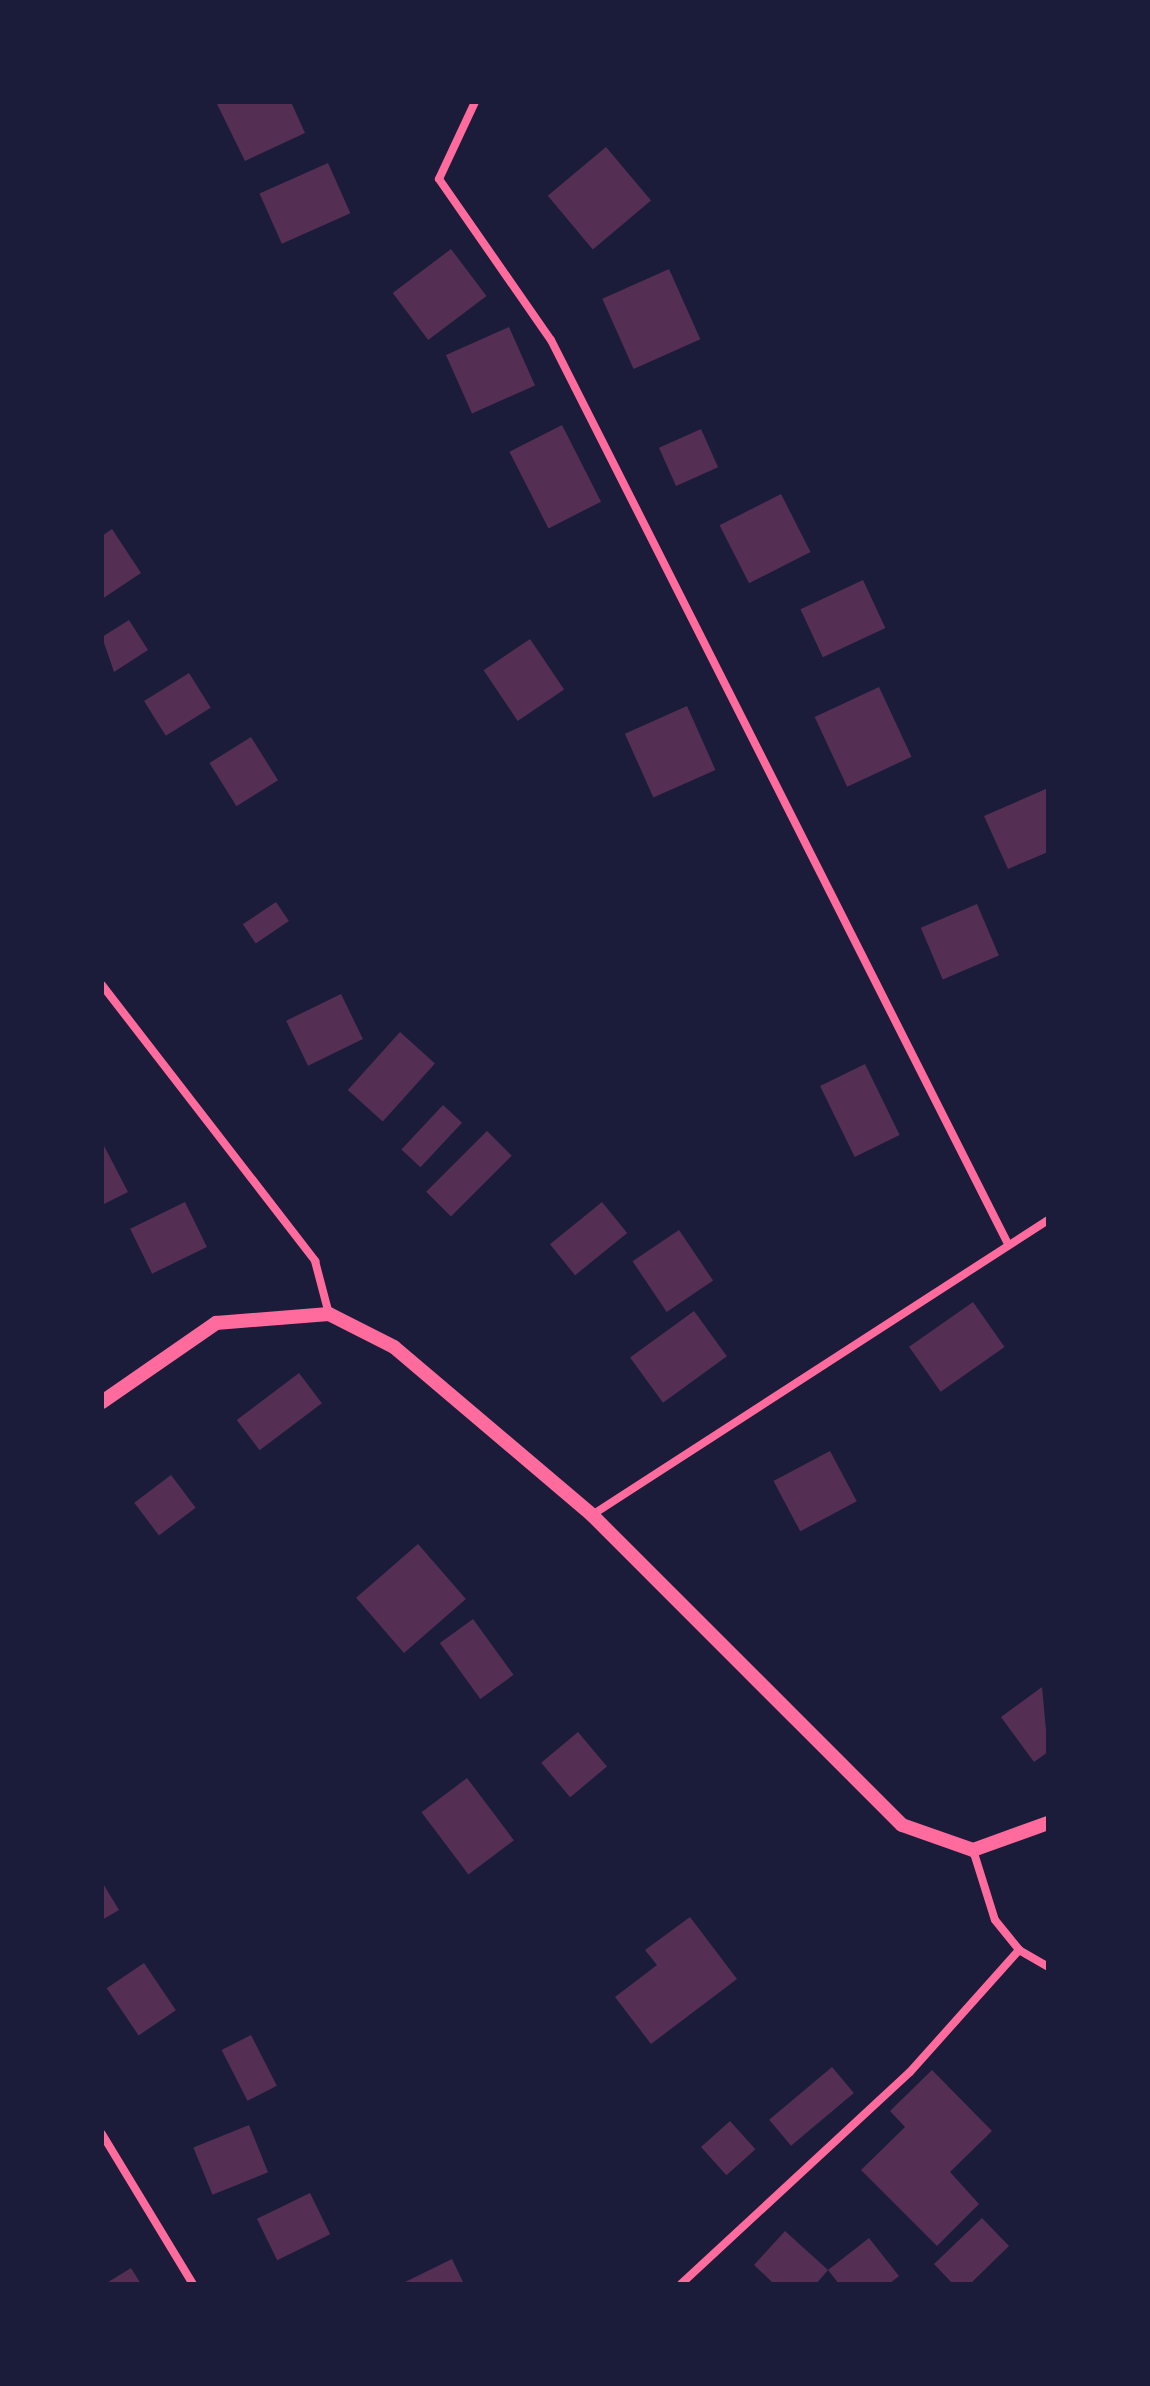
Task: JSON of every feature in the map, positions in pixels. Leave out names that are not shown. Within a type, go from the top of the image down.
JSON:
[{"type":"street","points":[[475,102],[439,179],[551,340],[1007,1242]]},
{"type":"street","points":[[102,985],[315,1261],[329,1314]]},
{"type":"street","points":[[592,1515],[1007,1242],[1048,1220]]},
{"type":"street","points":[[102,1402],[216,1323],[329,1314],[394,1347],[592,1515],[902,1825],[973,1850],[1048,1823]]},
{"type":"street","points":[[973,1850],[995,1920],[1019,1950],[1048,1967]]},
{"type":"street","points":[[681,2284],[910,2072],[1019,1950]]},
{"type":"street","points":[[102,2134],[193,2284]]},
{"type":"building","points":[[216,102],[291,102],[305,133],[245,161]]},
{"type":"building","points":[[606,147],[651,201],[593,249],[548,196]]},
{"type":"building","points":[[328,163],[350,213],[282,244],[259,194]]},
{"type":"building","points":[[451,249],[487,296],[428,340],[393,293]]},
{"type":"building","points":[[669,269],[700,339],[634,369],[602,299]]},
{"type":"building","points":[[509,327],[535,385],[472,414],[446,355]]},
{"type":"building","points":[[562,425],[601,502],[548,528],[509,452]]},
{"type":"building","points":[[701,429],[718,467],[676,486],[659,448]]},
{"type":"building","points":[[781,494],[811,552],[749,583],[720,525]]},
{"type":"building","points":[[112,529],[141,573],[102,599],[102,536]]},
{"type":"building","points":[[863,580],[885,628],[823,657],[800,609]]},
{"type":"building","points":[[129,620],[148,650],[114,672],[102,637]]},
{"type":"building","points":[[530,639],[564,690],[518,721],[484,670]]},
{"type":"building","points":[[189,673],[211,708],[166,736],[144,701]]},
{"type":"building","points":[[879,687],[912,757],[847,787],[815,717]]},
{"type":"building","points":[[687,706],[715,770],[653,798],[625,734]]},
{"type":"building","points":[[251,737],[278,780],[236,806],[209,763]]},
{"type":"building","points":[[1048,788],[1048,852],[1008,869],[984,816]]},
{"type":"building","points":[[276,902],[289,921],[256,943],[243,924]]},
{"type":"building","points":[[977,904],[999,956],[943,979],[921,928]]},
{"type":"building","points":[[341,994],[363,1039],[308,1066],[286,1021]]},
{"type":"building","points":[[400,1032],[435,1063],[383,1121],[348,1090]]},
{"type":"building","points":[[865,1064],[900,1135],[855,1157],[820,1086]]},
{"type":"building","points":[[443,1105],[462,1123],[420,1167],[401,1150]]},
{"type":"building","points":[[487,1131],[512,1156],[451,1217],[426,1192]]},
{"type":"building","points":[[102,1142],[128,1192],[102,1205]]},
{"type":"building","points":[[185,1202],[207,1247],[152,1274],[130,1229]]},
{"type":"building","points":[[602,1202],[627,1233],[575,1275],[550,1244]]},
{"type":"building","points":[[679,1230],[713,1281],[667,1312],[633,1261]]},
{"type":"building","points":[[973,1302],[1005,1347],[941,1392],[909,1347]]},
{"type":"building","points":[[694,1311],[727,1356],[663,1403],[630,1357]]},
{"type":"building","points":[[299,1373],[322,1403],[260,1450],[237,1420]]},
{"type":"building","points":[[830,1451],[857,1501],[800,1531],[773,1481]]},
{"type":"building","points":[[171,1475],[196,1508],[159,1535],[134,1503]]},
{"type":"building","points":[[418,1544],[466,1599],[404,1653],[356,1598]]},
{"type":"building","points":[[473,1619],[514,1675],[480,1699],[440,1643]]},
{"type":"building","points":[[1042,1687],[1048,1752],[1034,1762],[1001,1717]]},
{"type":"building","points":[[578,1732],[607,1766],[570,1797],[541,1763]]},
{"type":"building","points":[[467,1778],[514,1840],[468,1875],[421,1812]]},
{"type":"building","points":[[102,1882],[119,1910],[102,1920]]},
{"type":"building","points":[[690,1917],[737,1979],[651,2044],[615,1997],[657,1965],[645,1950]]},
{"type":"building","points":[[144,1963],[176,2010],[139,2035],[107,1988]]},
{"type":"building","points":[[251,2035],[277,2086],[247,2101],[222,2050]]},
{"type":"building","points":[[832,2067],[854,2093],[791,2146],[769,2120]]},
{"type":"building","points":[[932,2070],[992,2131],[950,2172],[979,2204],[937,2246],[861,2170],[905,2127],[890,2111]]},
{"type":"building","points":[[730,2121],[755,2149],[726,2175],[701,2147]]},
{"type":"building","points":[[249,2125],[268,2172],[212,2195],[193,2147]]},
{"type":"building","points":[[310,2193],[330,2234],[277,2260],[257,2219]]},
{"type":"building","points":[[982,2218],[1009,2246],[970,2284],[953,2284],[934,2264]]},
{"type":"building","points":[[785,2231],[828,2270],[816,2284],[774,2284],[754,2265]]},
{"type":"building","points":[[869,2238],[899,2276],[889,2284],[839,2284],[828,2270]]},
{"type":"building","points":[[452,2259],[464,2284],[401,2284]]},
{"type":"building","points":[[131,2268],[141,2284],[105,2284]]}]
